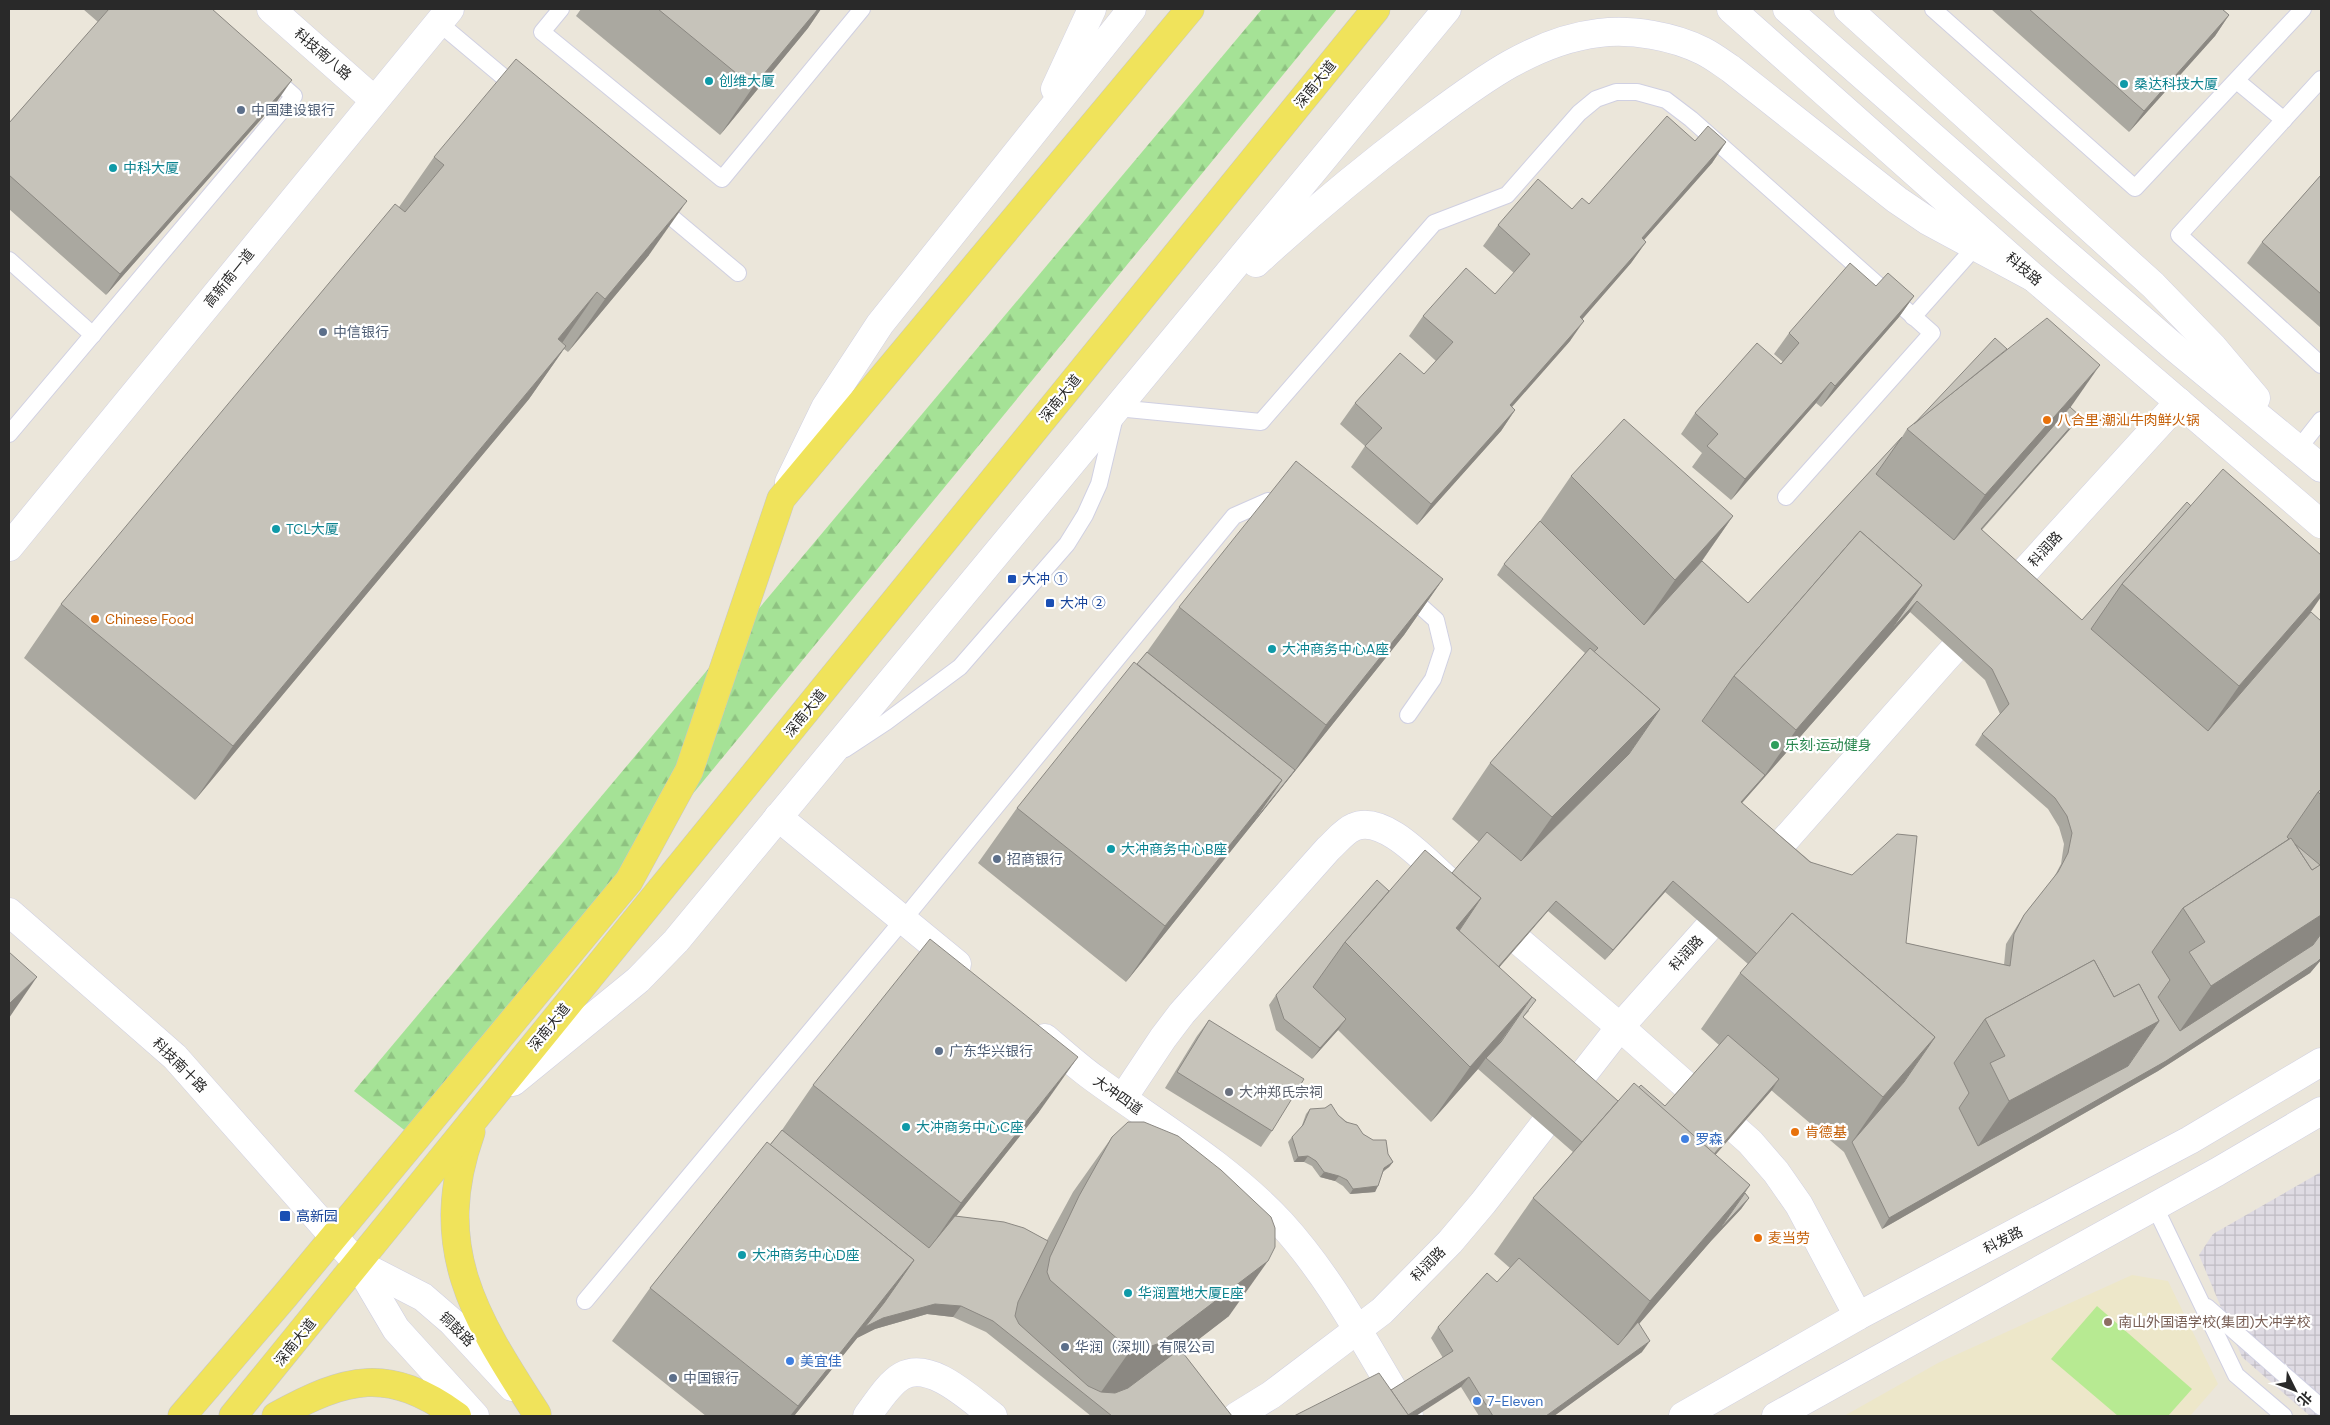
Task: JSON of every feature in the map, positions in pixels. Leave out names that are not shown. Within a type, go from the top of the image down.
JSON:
[{"type":"main road","points":[[182,1416],[629,881],[689,771],[781,499],[1190,9]]},
{"type":"main road","name":"深南大道","points":[[233,1416],[298,1339],[357,1263],[1376,9]]},
{"type":"main road","points":[[489,1102],[471,1131],[461,1159],[456,1188],[455,1222],[458,1252],[464,1283],[491,1343],[538,1415]]},
{"type":"main road","points":[[276,1416],[302,1402],[336,1388],[366,1382],[383,1382],[407,1388],[429,1398],[457,1416]]},
{"type":"street","name":"科技南八路","points":[[271,9],[374,100]]},
{"type":"street","points":[[1038,127],[1092,9]]},
{"type":"street","points":[[781,499],[825,408],[880,324],[1132,9]]},
{"type":"street","points":[[489,1102],[638,980],[659,960],[1447,9]]},
{"type":"street","name":"科技路","points":[[1731,9],[2034,278],[2321,524]]},
{"type":"street","points":[[1788,9],[2174,347],[2321,468]]},
{"type":"street","points":[[1848,9],[2154,285],[2213,346],[2299,448]]},
{"type":"street","name":"高新南一道","points":[[9,547],[444,16]]},
{"type":"street","points":[[1184,328],[1353,177],[1478,83],[1529,56],[1562,42],[1599,33],[1636,33],[1670,39],[1702,50],[1732,69],[1897,200],[1928,221],[2034,278]]},
{"type":"street","name":"科润路","points":[[1237,1416],[1271,1395],[1359,1330],[1382,1311],[1450,1242],[1620,1027],[1944,660],[2179,402]]},
{"type":"street","points":[[778,817],[972,977]]},
{"type":"street","points":[[1123,1098],[1182,1013],[1328,849],[1352,827],[1364,824],[1378,825],[1389,831],[1620,1027],[1750,1142],[1776,1172],[1799,1205],[1858,1316]]},
{"type":"street","name":"科技南十路","points":[[9,912],[175,1057],[334,1236]]},
{"type":"street","name":"大冲四道","points":[[1026,1022],[1094,1079],[1222,1170],[1281,1224],[1324,1276],[1359,1330],[1409,1416]]},
{"type":"street","name":"科发路","points":[[1683,1416],[1858,1316],[2190,1140],[2321,1062]]},
{"type":"street","points":[[1776,1416],[2321,1111]]},
{"type":"street","name":"铜鼓路","points":[[334,1236],[357,1263],[396,1329],[475,1416]]},
{"type":"street","name":"铜鼓路","points":[[357,1263],[423,1297],[452,1322],[538,1415]]},
{"type":"street","points":[[866,1416],[888,1389],[903,1375],[922,1371],[938,1376],[993,1416]]},
{"type":"lane","points":[[561,9],[542,32],[722,180],[862,9]]},
{"type":"lane","points":[[1933,9],[2135,188],[2303,9]]},
{"type":"lane","points":[[444,16],[533,102]]},
{"type":"lane","points":[[9,434],[294,96],[259,65]]},
{"type":"lane","points":[[2321,79],[2179,235],[2321,365]]},
{"type":"lane","points":[[2237,81],[2284,120]]},
{"type":"lane","points":[[824,762],[886,722],[960,667],[1067,544],[1084,516],[1098,484],[1118,408],[1262,422],[1434,223],[1507,195],[1579,113],[1596,99],[1616,92],[1637,92],[1666,100],[1691,119],[1932,333],[1786,497]]},
{"type":"lane","points":[[647,197],[738,273]]},
{"type":"lane","points":[[1913,317],[1975,247]]},
{"type":"lane","points":[[9,260],[93,335]]},
{"type":"lane","points":[[2299,448],[2321,420]]},
{"type":"lane","points":[[585,1301],[903,920],[1234,516],[1268,501],[1296,508]]},
{"type":"lane","points":[[1394,584],[1436,620],[1443,649],[1433,679],[1408,716]]},
{"type":"lane","points":[[2154,1206],[2236,1375],[2284,1416]]},
{"type":"lane","points":[[2201,1303],[2321,1407]]},
{"type":"shaded area","points":[[2321,1172],[2321,1416],[2310,1416],[2242,1357],[2199,1255],[2213,1234]]},
{"type":"shaded area","name":"南山外国语学校(集团)大冲学校","points":[[2132,1275],[2168,1281],[2218,1384],[2190,1416],[1844,1416],[1938,1363]]},
{"type":"green space","points":[[1262,9],[1337,9],[412,1136],[354,1091]]},
{"type":"green space","points":[[2097,1306],[2192,1389],[2168,1416],[2118,1416],[2051,1359]]},
{"type":"building","name":"中科大厦","points":[[109,9],[212,9],[292,80],[120,274],[9,175],[9,123]]},
{"type":"building","points":[[658,9],[818,9],[753,87]]},
{"type":"building","name":"桑达科技大厦","points":[[2029,9],[2222,9],[2229,15],[2144,111]]},
{"type":"building","name":"TCL大厦","points":[[516,59],[687,201],[605,299],[597,292],[558,339],[566,346],[233,746],[61,604],[395,204],[405,212],[444,165],[434,157]]},
{"type":"building","points":[[1667,116],[1695,141],[1708,126],[1726,142],[1642,238],[1646,242],[1580,317],[1584,321],[1510,405],[1515,410],[1431,504],[1365,446],[1382,428],[1355,403],[1400,353],[1424,374],[1453,342],[1423,316],[1466,268],[1495,294],[1530,254],[1498,225],[1538,179],[1572,209],[1582,198],[1589,204]]},
{"type":"building","points":[[2321,175],[2321,294],[2262,242]]},
{"type":"building","points":[[1850,263],[1876,286],[1888,273],[1914,296],[1835,386],[1831,382],[1745,479],[1707,446],[1718,434],[1695,413],[1757,343],[1781,364],[1799,343],[1789,333]]},
{"type":"building","points":[[2047,318],[2100,365],[1985,495],[1907,429]]},
{"type":"building","points":[[1995,338],[2007,349],[1914,424]]},
{"type":"building","points":[[2070,407],[2080,416],[1981,529],[2082,620],[2187,502],[2191,506],[2122,584],[2091,629],[2208,731],[2311,612],[2321,621],[2321,789],[2287,837],[2289,839],[2183,908],[2152,952],[2170,980],[2158,997],[2180,1031],[2313,945],[2321,934],[2321,958],[2166,1061],[1889,1218],[1852,1142],[1904,1082],[1935,1037],[1792,913],[1757,954],[1673,881],[1613,950],[1556,901],[1498,967],[1459,931],[1481,898],[1452,873],[1487,832],[1521,861],[1629,754],[1660,709],[1594,652],[1598,648],[1504,564],[1540,521],[1644,625],[1702,561],[1748,603],[1902,437],[1876,474],[1954,540]],"holes":[[[1860,531],[1922,585],[1891,630],[1917,601],[1992,669],[2009,704],[1982,734],[2055,798],[2067,816],[2072,833],[2068,853],[2058,872],[2024,915],[2014,934],[2010,966],[1906,943],[1917,836],[1897,834],[1852,875],[1810,862],[1741,802],[1765,775],[1702,721],[1734,676]],[[2094,960],[2114,997],[2139,984],[2159,1021],[2128,1066],[1978,1146],[1959,1108],[1969,1093],[1954,1063],[1985,1019]]]},
{"type":"building","points":[[1624,419],[1733,516],[1675,580],[1571,476]]},
{"type":"building","name":"大冲商务中心A座","points":[[1296,461],[1443,579],[1326,725],[1179,607]]},
{"type":"building","points":[[2223,469],[2321,555],[2321,592],[2239,686],[2122,584]]},
{"type":"building","points":[[1860,531],[1922,585],[1796,730],[1734,676]]},
{"type":"building","points":[[1590,648],[1660,709],[1552,817],[1490,763]]},
{"type":"building","points":[[1147,652],[1295,770],[1251,825],[1282,780],[1137,664]]},
{"type":"building","name":"大冲商务中心B座","points":[[1134,662],[1282,780],[1165,926],[1017,808]]},
{"type":"building","points":[[2291,838],[2312,870],[2321,864],[2321,915],[2211,986],[2189,952],[2205,942],[2183,908]]},
{"type":"building","points":[[2295,844],[2320,865],[2312,870]]},
{"type":"building","points":[[1425,850],[1481,898],[1456,928],[1532,997],[1470,1067],[1345,942]]},
{"type":"building","points":[[1377,880],[1389,891],[1345,942],[1313,987],[1346,1019],[1320,1048],[1284,1019],[1276,995]]},
{"type":"building","points":[[1792,913],[1935,1037],[1883,1097],[1740,973]]},
{"type":"building","name":"大冲商务中心C座","points":[[930,939],[1078,1057],[961,1203],[813,1085]]},
{"type":"building","points":[[9,952],[37,977],[9,1004]]},
{"type":"building","points":[[2094,960],[2114,997],[2139,984],[2159,1021],[2009,1101],[1990,1063],[2005,1056],[1985,1019]]},
{"type":"building","points":[[1532,997],[1536,1000],[1523,1017],[1618,1101],[1582,1142],[1486,1058],[1501,1042]]},
{"type":"building","name":"大冲郑氏宗祠","points":[[1209,1020],[1304,1079],[1272,1131],[1177,1072]]},
{"type":"building","points":[[1728,1035],[1779,1079],[1714,1154],[1638,1088],[1641,1085],[1665,1106]]},
{"type":"building","points":[[1634,1083],[1750,1185],[1650,1301],[1533,1198]]},
{"type":"building","points":[[1331,1104],[1338,1115],[1346,1122],[1357,1125],[1363,1134],[1373,1140],[1386,1140],[1388,1154],[1393,1162],[1384,1168],[1378,1186],[1353,1189],[1347,1180],[1324,1172],[1316,1161],[1308,1156],[1298,1157],[1292,1137],[1303,1125],[1310,1109],[1325,1108]]},
{"type":"building","points":[[1128,1122],[1144,1122],[1178,1136],[1221,1170],[1271,1217],[1275,1228],[1275,1247],[1268,1261],[1160,1343],[1146,1348],[1132,1348],[1120,1341],[1050,1280],[1047,1272],[1050,1257],[1079,1196],[1112,1137]]},
{"type":"building","points":[[782,1130],[929,1248],[955,1216],[1004,1222],[1024,1228],[1048,1241],[1018,1302],[1015,1316],[1019,1324],[1088,1386],[1101,1392],[1115,1393],[1128,1388],[1180,1349],[1232,1416],[1112,1416],[993,1321],[961,1306],[935,1304],[883,1318],[865,1327],[914,1260],[770,1145]]},
{"type":"building","name":"大冲商务中心D座","points":[[767,1142],[914,1260],[798,1406],[650,1288]]},
{"type":"building","points":[[1745,1193],[1749,1198],[1719,1230]]},
{"type":"building","points":[[1519,1258],[1618,1345],[1638,1322],[1650,1341],[1546,1416],[1493,1416],[1469,1377],[1408,1415],[1391,1390],[1453,1351],[1438,1327],[1487,1273],[1497,1282]]},
{"type":"building","points":[[1379,1373],[1409,1416],[1294,1416]]},
{"type":"place","name":"创维大厦","points":[[709,81]]},
{"type":"place","name":"桑达科技大厦","points":[[2124,84]]},
{"type":"place","name":"中国建设银行","points":[[241,110]]},
{"type":"place","name":"中科大厦","points":[[113,168]]},
{"type":"place","name":"中信银行","points":[[323,332]]},
{"type":"place","name":"八合里·潮汕牛肉鲜火锅","points":[[2047,420]]},
{"type":"place","name":"TCL大厦","points":[[276,529]]},
{"type":"place","name":"大冲 ①","points":[[1012,579]]},
{"type":"place","name":"大冲 ②","points":[[1050,603]]},
{"type":"place","name":"Chinese Food","points":[[95,619]]},
{"type":"place","name":"大冲商务中心A座","points":[[1272,649]]},
{"type":"place","name":"乐刻·运动健身","points":[[1775,745]]},
{"type":"place","name":"大冲商务中心B座","points":[[1111,849]]},
{"type":"place","name":"招商银行","points":[[997,859]]},
{"type":"place","name":"广东华兴银行","points":[[939,1051]]},
{"type":"place","name":"大冲郑氏宗祠","points":[[1229,1092]]},
{"type":"place","name":"大冲商务中心C座","points":[[906,1127]]},
{"type":"place","name":"肯德基","points":[[1795,1132]]},
{"type":"place","name":"罗森","points":[[1685,1139]]},
{"type":"place","name":"高新园","points":[[285,1216]]},
{"type":"place","name":"麦当劳","points":[[1758,1238]]},
{"type":"place","name":"大冲商务中心D座","points":[[742,1255]]},
{"type":"place","name":"华润置地大厦E座","points":[[1128,1293]]},
{"type":"place","name":"南山外国语学校(集团)大冲学校","points":[[2108,1322]]},
{"type":"place","name":"华润（深圳）有限公司","points":[[1065,1347]]},
{"type":"place","name":"美宜佳","points":[[790,1361]]},
{"type":"place","name":"中国银行","points":[[673,1378]]},
{"type":"place","name":"7-Eleven","points":[[1477,1401]]}]
